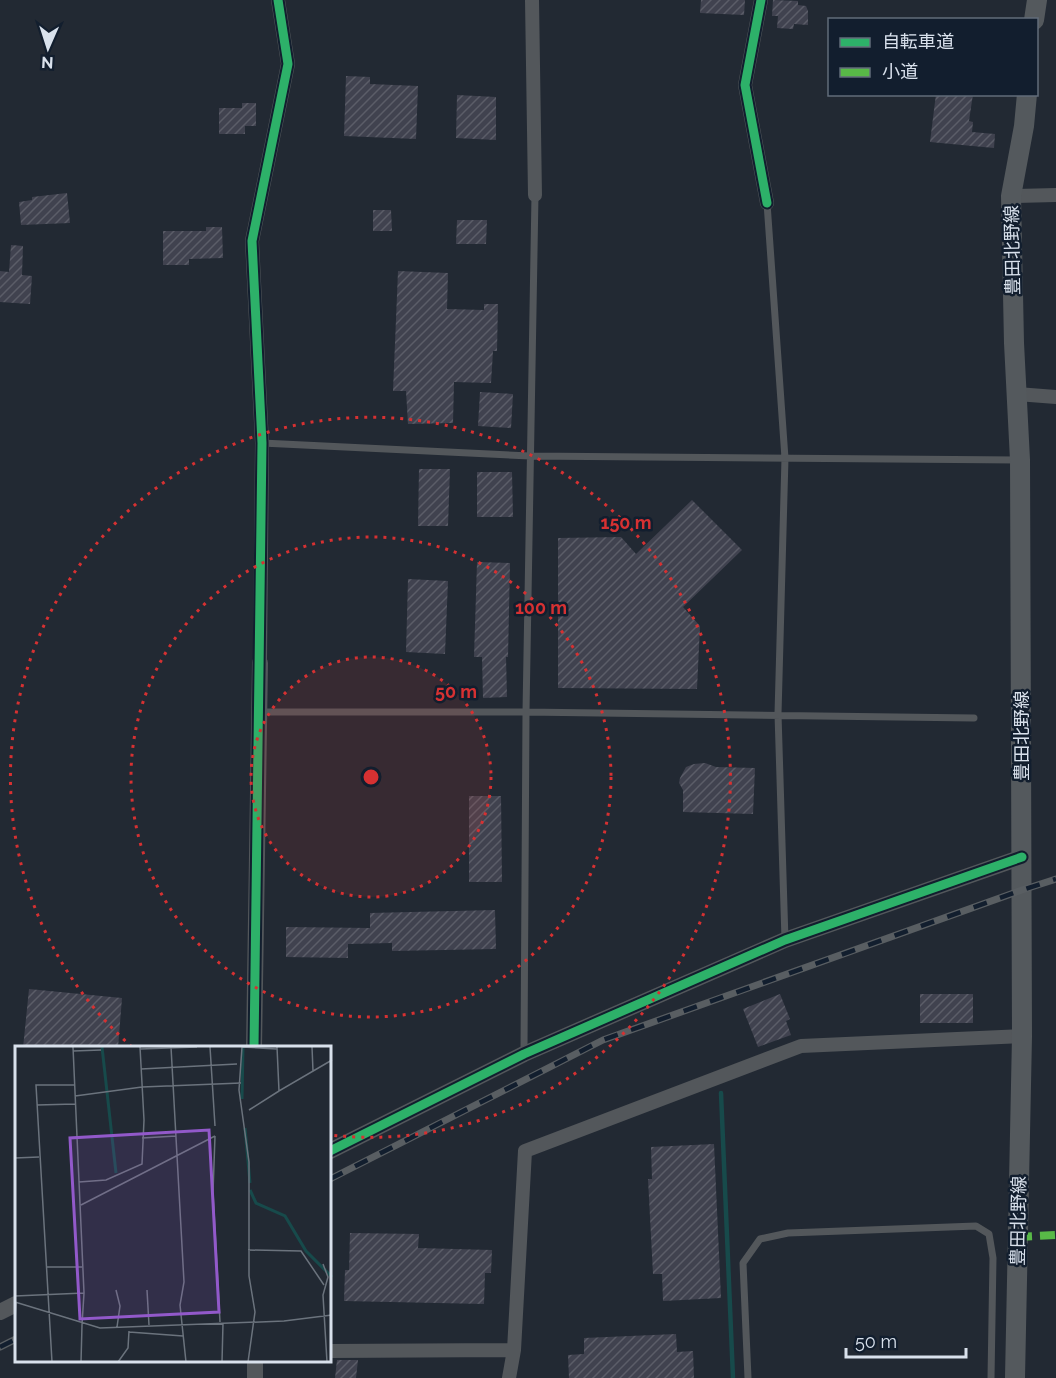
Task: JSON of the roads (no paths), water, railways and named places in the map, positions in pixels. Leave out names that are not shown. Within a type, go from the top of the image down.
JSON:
[{"type":"main road","points":[[1034,18],[1037,0]]},
{"type":"main road","name":"豊田北野線","points":[[1015,1378],[1022,1036],[1022,857],[1020,460],[1011,196],[1024,126],[1027,96]]},
{"type":"street","points":[[254,1046],[262,443],[252,241],[288,64],[278,0]]},
{"type":"street","points":[[532,0],[535,195]]},
{"type":"street","points":[[761,0],[745,85],[767,203]]},
{"type":"street","points":[[1011,196],[1056,195]]},
{"type":"street","points":[[1017,394],[1056,397]]},
{"type":"street","points":[[332,1150],[524,1054],[785,940],[1022,857]]},
{"type":"street","points":[[509,1378],[514,1350],[525,1151],[801,1046],[1022,1036]]},
{"type":"street","points":[[0,1312],[15,1304]]},
{"type":"street","points":[[332,1351],[514,1350]]},
{"type":"lane","points":[[524,1054],[526,712],[535,195]]},
{"type":"lane","points":[[767,203],[785,458],[778,714],[785,940]]},
{"type":"lane","points":[[262,443],[530,456],[1020,460]]},
{"type":"lane","points":[[258,712],[778,714],[974,718]]},
{"type":"lane","points":[[748,1378],[743,1263],[760,1239],[788,1233],[976,1226],[989,1234],[993,1258],[991,1378]]},
{"type":"waterway","points":[[721,1093],[733,1378]]},
{"type":"railway","points":[[332,1178],[603,1040],[1056,879]]},
{"type":"railway","points":[[0,1347],[15,1340]]}]
